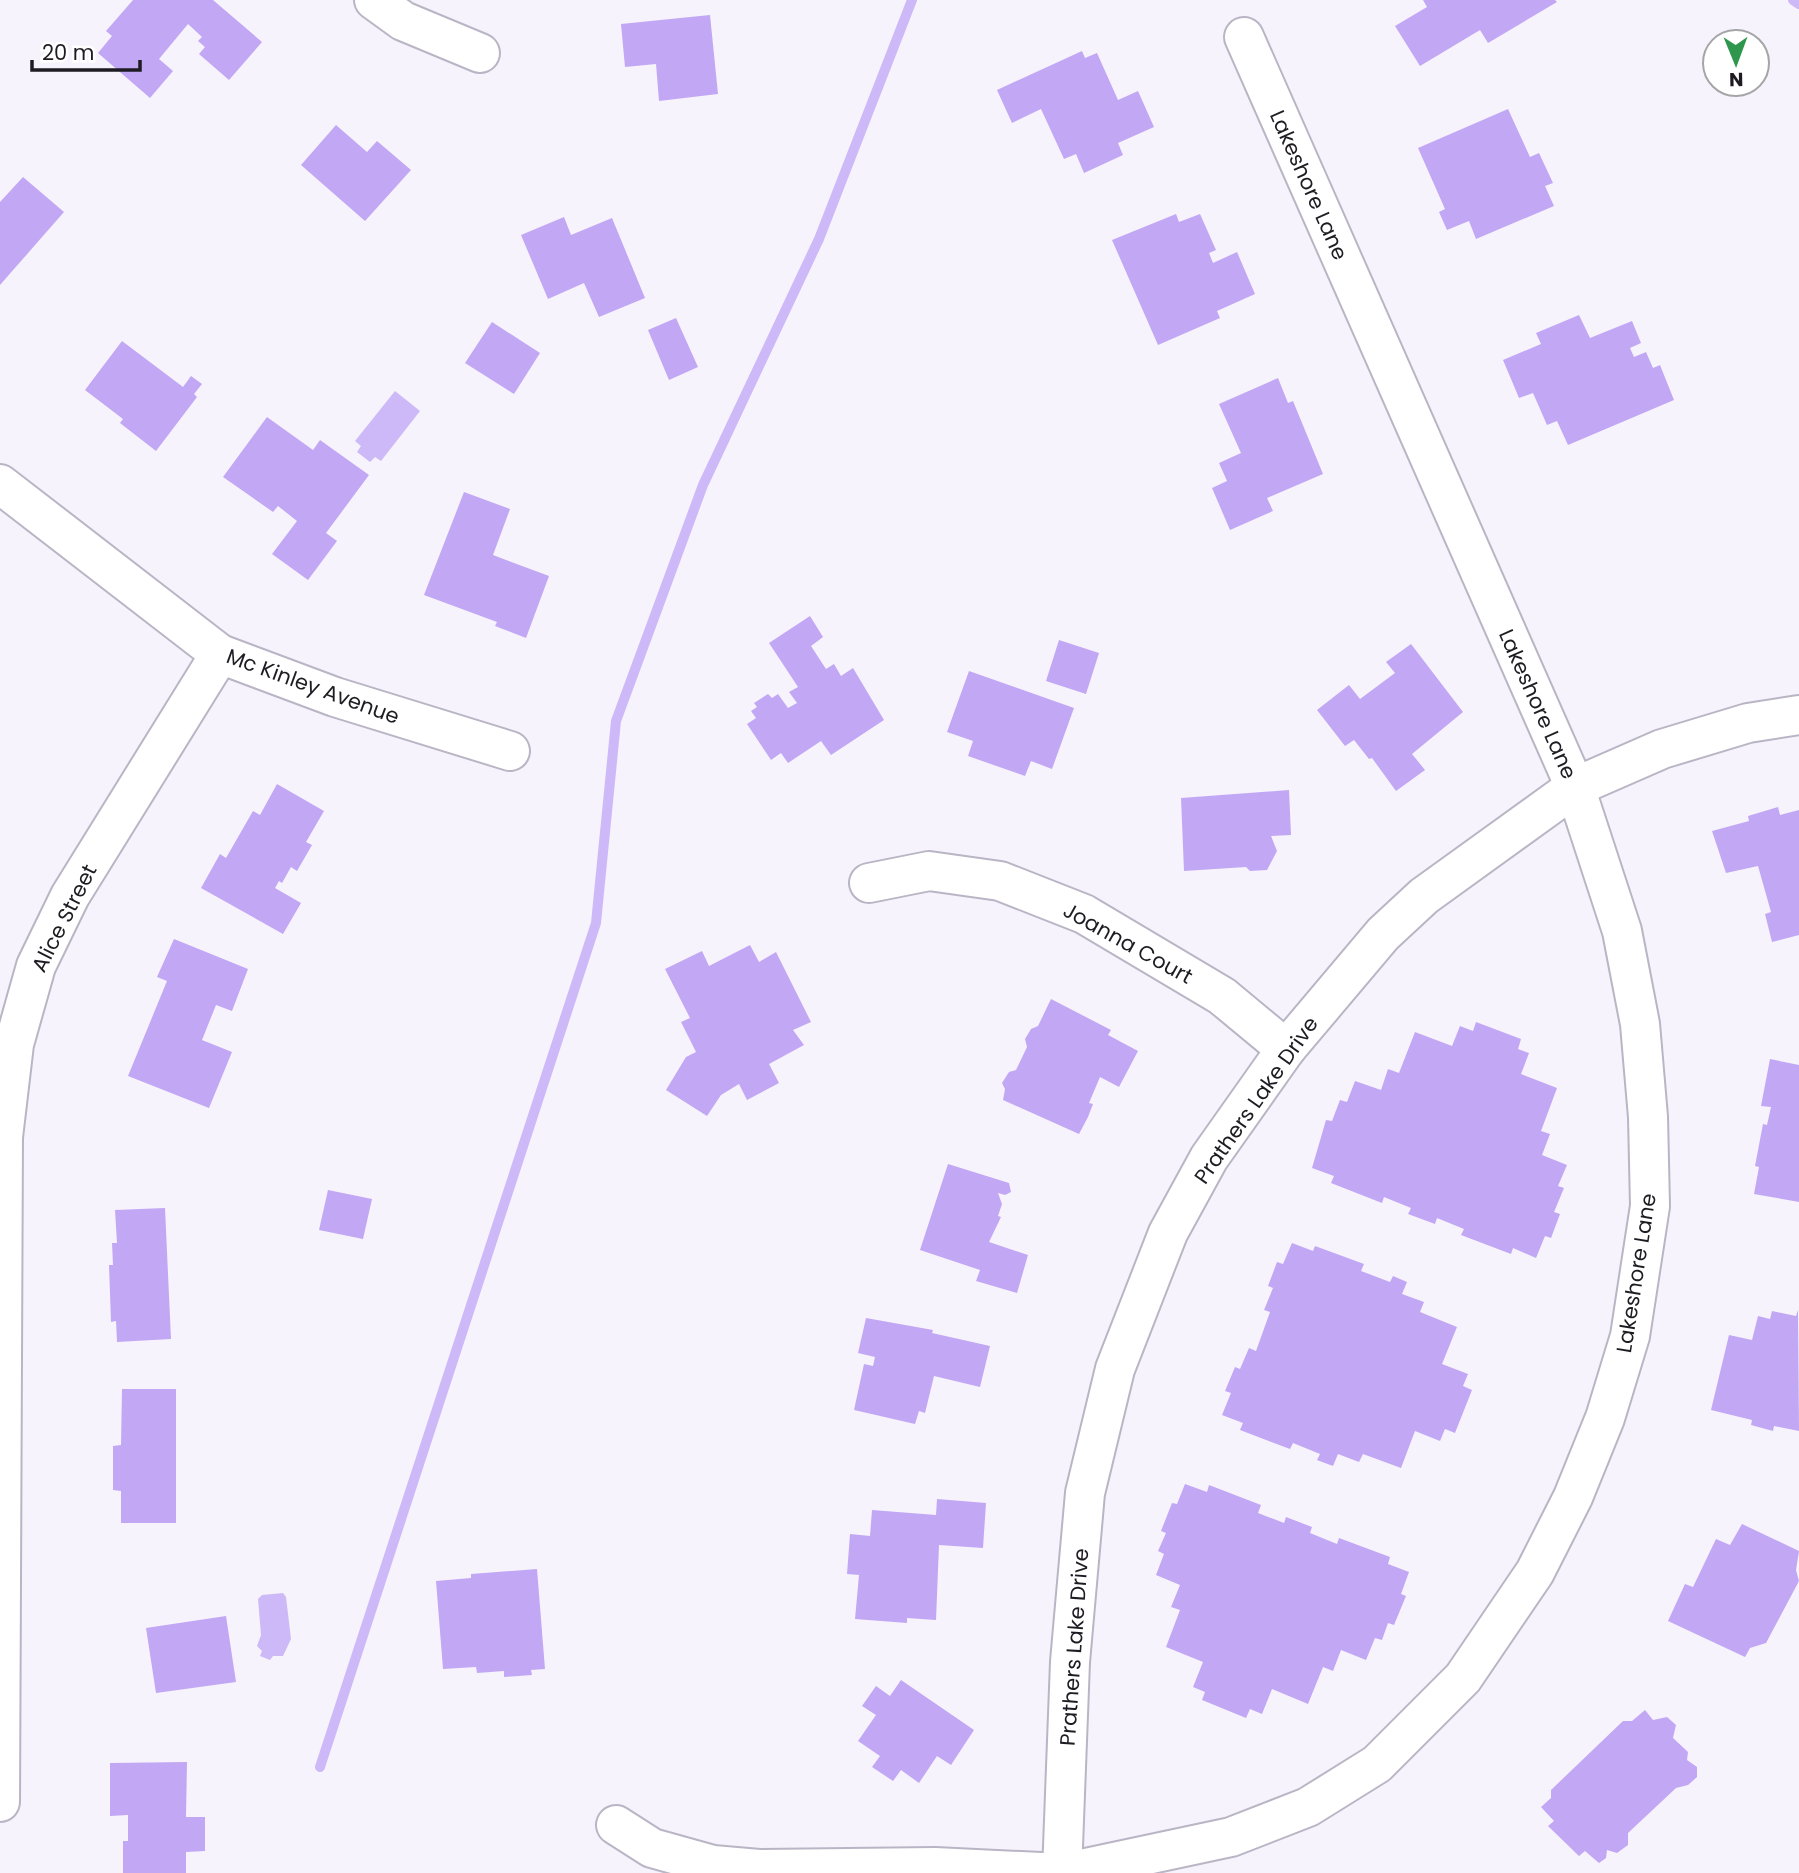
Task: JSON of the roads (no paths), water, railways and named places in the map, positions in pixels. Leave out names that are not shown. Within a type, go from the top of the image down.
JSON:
[{"type":"street","points":[[374,0],[403,21],[480,53]]},
{"type":"street","name":"Lakeshore Lane","points":[[616,1825],[652,1848],[713,1865],[759,1869],[935,1867],[1062,1873],[1231,1837],[1308,1807],[1377,1764],[1463,1678],[1535,1572],[1573,1497],[1605,1418],[1630,1336],[1650,1206],[1648,1116],[1640,1024],[1622,932],[1575,787],[1244,37]]},
{"type":"street","name":"Mc Kinley Avenue","points":[[0,484],[220,654],[335,697],[510,751]]},
{"type":"street","name":"Alice Street","points":[[0,1802],[3,1138],[14,1044],[36,966],[70,896],[220,654]]},
{"type":"street","name":"Prathers Lake Drive","points":[[1062,1873],[1070,1662],[1085,1493],[1115,1369],[1168,1233],[1209,1158],[1286,1049],[1383,934],[1424,896],[1575,787],[1662,750],[1748,723],[1799,715]]},
{"type":"street","name":"Joanna Court","points":[[870,883],[929,871],[1000,881],[1084,914],[1222,996],[1286,1049]]},
{"type":"waterway","points":[[320,1767],[596,923],[616,721],[703,485],[819,239],[912,0]]},
{"type":"waterway","points":[[1793,0],[1799,4]]}]
